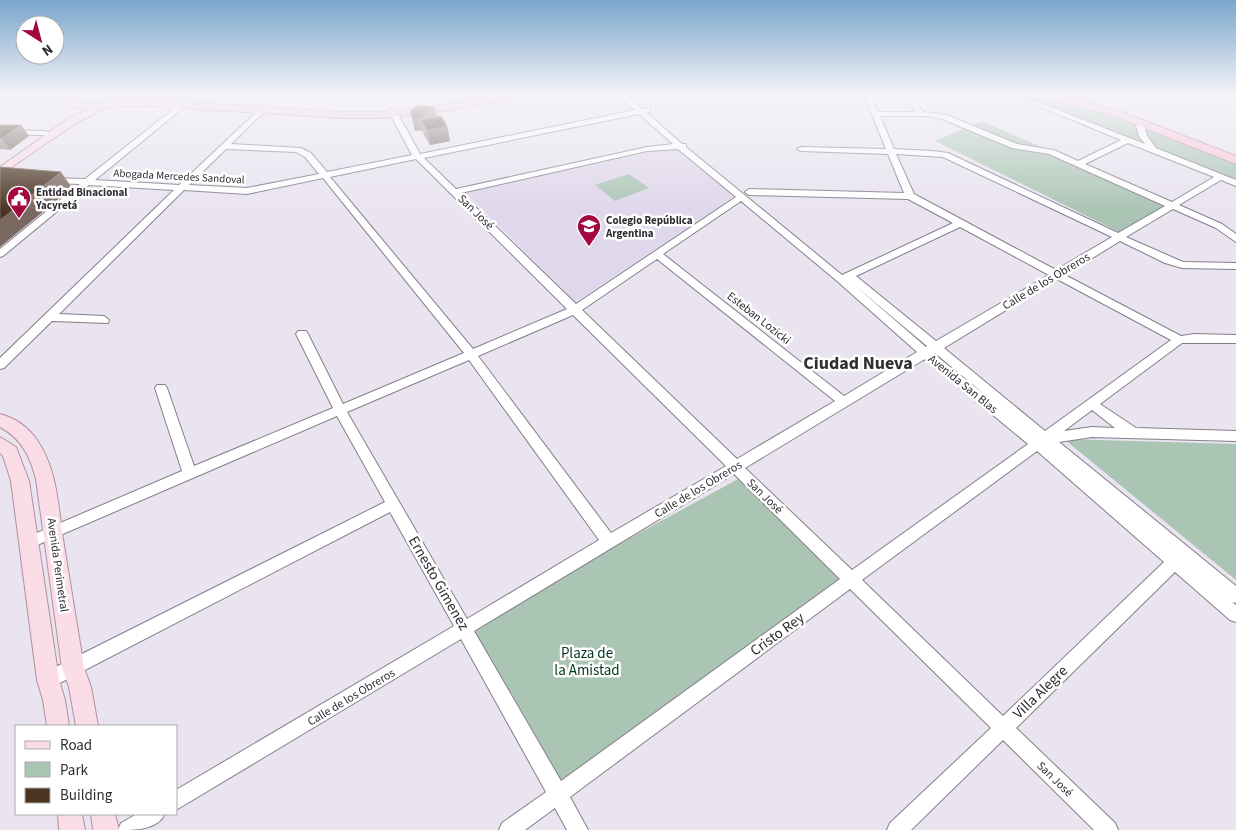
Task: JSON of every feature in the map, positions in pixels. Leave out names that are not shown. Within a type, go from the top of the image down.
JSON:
[{"type":"highway","points":[[1171,134],[1235,157]]},
{"type":"highway","points":[[1175,134],[1235,157]]},
{"type":"main road","points":[[0,164],[45,134]]},
{"type":"main road","points":[[0,172],[54,134]]},
{"type":"main road","name":"Avenida Perimetral","points":[[0,420],[7,422],[23,435],[32,446],[42,469],[54,532],[73,668],[80,686],[87,725]]},
{"type":"main road","name":"Avenida Perimetral","points":[[0,444],[10,452],[19,475],[30,542],[48,680],[54,700],[58,725]]},
{"type":"main road","points":[[70,815],[72,830]]},
{"type":"main road","points":[[103,815],[106,830]]},
{"type":"street","points":[[0,254],[146,134]]},
{"type":"street","points":[[0,365],[237,134]]},
{"type":"street","name":"San José","points":[[406,134],[418,156],[1108,830]]},
{"type":"street","name":"Abogada Mercedes Sandoval","points":[[39,180],[180,189],[247,191],[528,134]]},
{"type":"street","name":"Avenida San Blas","points":[[668,134],[680,146],[745,195],[845,277],[929,350],[1042,441],[1179,559],[1236,615]]},
{"type":"street","name":"Avenida San Blas","points":[[677,134],[694,147],[745,195]]},
{"type":"street","points":[[884,134],[910,196]]},
{"type":"street","points":[[985,134],[1015,146],[1051,152],[1219,226],[1236,239]]},
{"type":"street","points":[[1115,134],[1236,183]]},
{"type":"street","points":[[1142,134],[1153,149]]},
{"type":"street","points":[[1078,164],[1129,139]]},
{"type":"street","points":[[224,146],[298,150],[308,155],[471,354],[609,542]]},
{"type":"street","points":[[455,192],[648,149],[680,146],[694,147]]},
{"type":"street","points":[[801,149],[933,153],[955,158],[1169,261],[1182,265],[1236,266]]},
{"type":"street","name":"Calle de los Obreros","points":[[178,800],[1220,177]]},
{"type":"street","points":[[0,178],[10,178]]},
{"type":"street","points":[[30,542],[575,310],[745,195],[910,196],[959,224],[1179,340],[1194,338],[1236,339]]},
{"type":"street","points":[[845,277],[959,224]]},
{"type":"street","name":"Esteban Lozicki","points":[[658,255],[844,402]]},
{"type":"street","points":[[48,317],[104,320]]},
{"type":"street","name":"Ernesto Gimenez","points":[[302,334],[340,410],[578,830]]},
{"type":"street","name":"Cristo Rey","points":[[509,830],[1179,340]]},
{"type":"street","points":[[161,388],[190,474]]},
{"type":"street","points":[[1092,404],[1117,423],[1135,432]]},
{"type":"street","points":[[1042,441],[1092,432],[1236,436]]},
{"type":"street","points":[[48,680],[393,504]]},
{"type":"street","name":"Avenida San Blas","points":[[1179,559],[1236,596]]},
{"type":"street","name":"Villa Alegre","points":[[897,830],[1179,559]]},
{"type":"street","points":[[128,830],[153,815]]},
{"type":"shaded area","name":"Colegio República Argentina","points":[[687,149],[740,193],[575,302],[466,193],[654,151]]},
{"type":"green space","points":[[952,134],[1011,134],[1170,204],[1123,234],[935,141]]},
{"type":"green space","points":[[1120,134],[1158,134],[1236,162],[1236,180]]},
{"type":"green space","points":[[629,174],[649,188],[615,201],[595,185]]},
{"type":"green space","points":[[1064,439],[1236,444],[1236,580]]},
{"type":"green space","name":"Plaza de la Amistad","points":[[740,478],[845,581],[558,794],[465,628]]},
{"type":"building","points":[[0,134],[8,134],[2,138],[0,138]]},
{"type":"building","points":[[0,167],[61,172],[0,220]]},
{"type":"place","name":"Entidad Binacional Yacyretá","points":[[19,219]]},
{"type":"place","name":"Colegio República Argentina","points":[[589,247]]},
{"type":"district","name":"Ciudad Nueva","points":[[858,363]]}]
